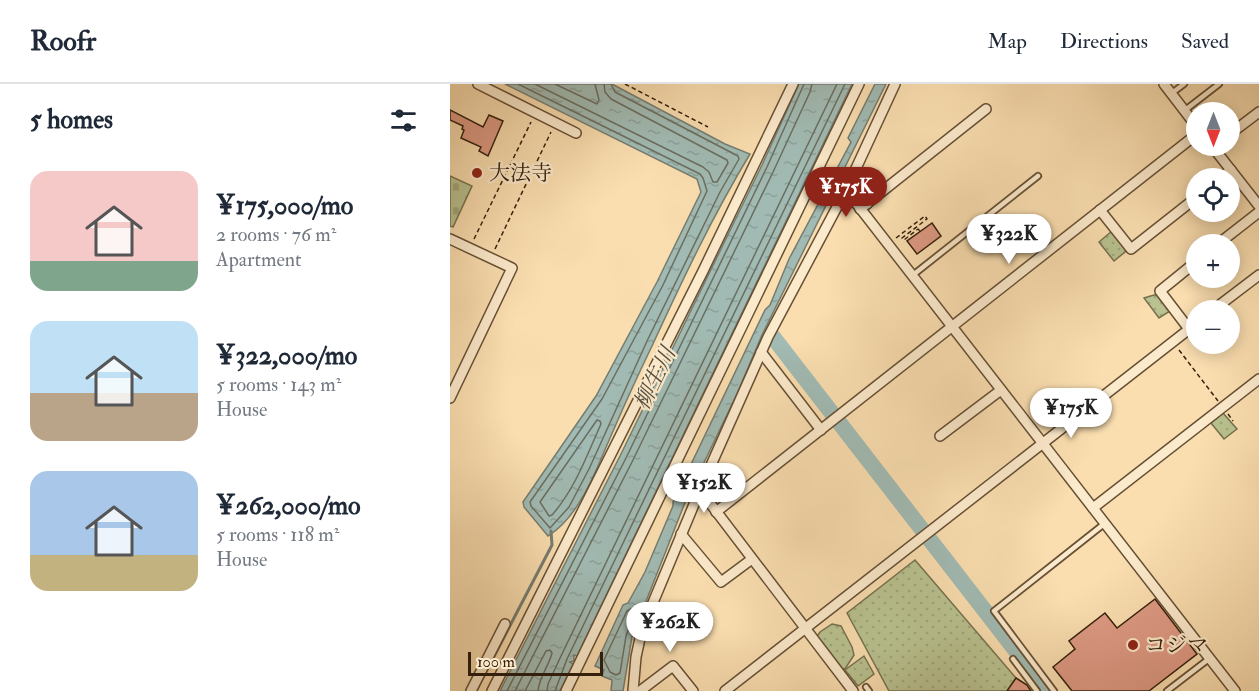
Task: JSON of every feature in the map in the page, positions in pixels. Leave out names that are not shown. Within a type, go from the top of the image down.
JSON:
[{"type":"street","points":[[478,84],[576,133]]},
{"type":"street","points":[[492,691],[708,261],[794,84]]},
{"type":"street","points":[[566,691],[859,84]]},
{"type":"street","points":[[633,691],[636,657],[642,629],[681,534],[761,352],[847,186],[895,84]]},
{"type":"street","points":[[1164,84],[1186,113]]},
{"type":"street","points":[[863,206],[986,109]]},
{"type":"street","points":[[1240,126],[1259,112]]},
{"type":"street","points":[[716,512],[1186,143]]},
{"type":"street","points":[[1240,182],[1259,206]]},
{"type":"street","points":[[847,186],[912,276],[1235,691]]},
{"type":"street","points":[[1100,210],[1131,249],[1186,206]]},
{"type":"street","points":[[1231,234],[1259,212]]},
{"type":"street","points":[[450,238],[512,268],[450,398]]},
{"type":"street","points":[[1186,270],[1160,291],[1186,319]]},
{"type":"street","points":[[1226,300],[1259,275]]},
{"type":"street","points":[[725,691],[1186,332]]},
{"type":"street","points":[[761,352],[821,430]]},
{"type":"street","points":[[1094,508],[1259,380]]},
{"type":"street","points":[[940,436],[1000,390]]},
{"type":"street","points":[[700,490],[853,691]]},
{"type":"street","points":[[681,534],[721,582],[752,559]]},
{"type":"street","points":[[471,691],[506,624]]},
{"type":"street","points":[[640,691],[673,666],[693,691]]},
{"type":"lane","points":[[1172,94],[1184,84]]},
{"type":"lane","points":[[1184,111],[1219,84]]},
{"type":"lane","points":[[912,276],[1038,176]]},
{"type":"lane","points":[[1054,691],[1046,689],[994,611],[1105,523]]},
{"type":"lane","points":[[1167,691],[1210,658]]},
{"type":"lane","points":[[1013,659],[1037,691]]},
{"type":"path","points":[[625,84],[708,127]]},
{"type":"path","points":[[474,240],[535,113]]},
{"type":"path","points":[[494,250],[556,123]]},
{"type":"path","points":[[891,242],[926,216],[927,219],[902,238],[904,240],[918,229],[920,231]]},
{"type":"path","points":[[1173,342],[1233,421]]},
{"type":"green space","points":[[450,176],[472,186],[453,227],[450,226]]},
{"type":"green space","points":[[1112,231],[1126,248],[1125,252],[1114,261],[1099,242]]},
{"type":"green space","points":[[1158,295],[1170,311],[1159,318],[1144,298]]},
{"type":"green space","points":[[1223,413],[1237,429],[1224,439],[1211,423]]},
{"type":"green space","points":[[915,560],[1016,678],[1007,691],[889,691],[847,613]]},
{"type":"green space","points":[[832,624],[841,626],[852,647],[854,655],[845,669],[839,668],[816,638],[820,632]]},
{"type":"green space","points":[[864,656],[874,674],[858,686],[845,670]]},
{"type":"water","points":[[505,84],[612,84],[725,144],[750,154],[686,273],[588,488],[560,527],[548,536],[524,507],[523,502],[596,396],[657,282],[701,192],[697,179]]},
{"type":"water","points":[[799,84],[852,84],[577,656],[574,655],[574,661],[570,662],[573,664],[560,691],[500,691],[620,456]]},
{"type":"water","points":[[875,84],[886,84],[762,335],[737,394],[686,500],[632,637],[623,691],[611,691],[612,680],[602,676],[604,670],[595,666],[623,605],[628,603],[645,572],[673,502],[765,310],[770,305],[789,259],[851,142],[848,138]]},
{"type":"building","points":[[450,110],[483,127],[489,115],[503,121],[488,156],[479,151],[481,147],[461,138],[463,126],[450,120]]},
{"type":"building","points":[[932,223],[941,236],[917,254],[907,241]]},
{"type":"building","name":"コジマ","points":[[1155,599],[1197,654],[1149,691],[1072,691],[1053,667],[1075,649],[1069,641],[1105,613],[1117,628]]},
{"type":"building","points":[[1016,678],[1027,685],[1031,691],[1007,691]]},
{"type":"waterway","points":[[773,337],[1047,691]]},
{"type":"waterway","points":[[476,691],[552,545],[551,531]]},
{"type":"place","name":"大法寺","points":[[477,173]]},
{"type":"place","name":"コジマ","points":[[1133,645]]},
{"type":"water label","name":"柳生川","points":[[654,378]]}]
